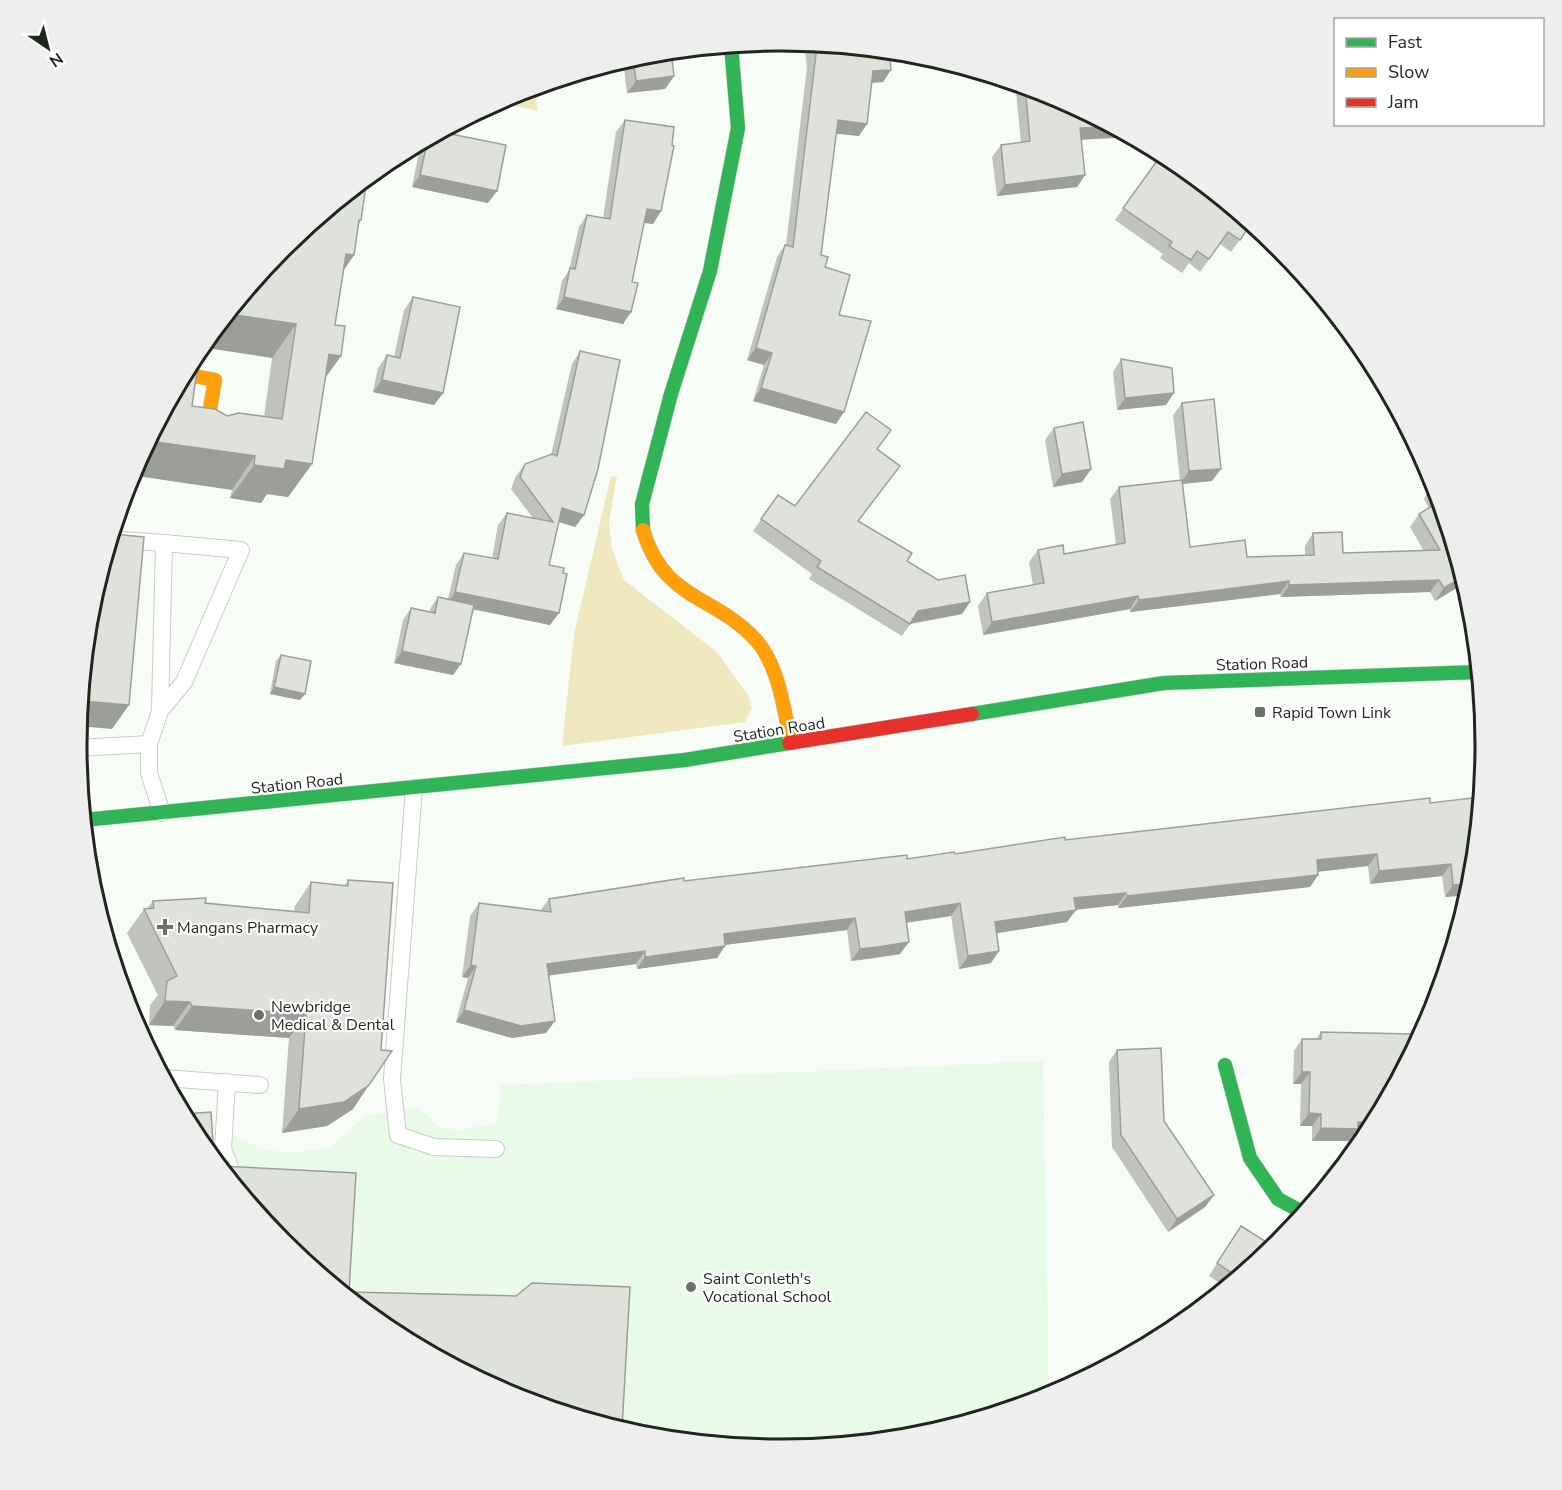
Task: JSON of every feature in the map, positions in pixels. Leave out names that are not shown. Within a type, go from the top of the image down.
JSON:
[{"type":"main road","points":[[732,52],[738,128],[710,271],[671,394],[642,504],[642,527],[648,547],[661,570],[672,582],[739,625],[757,642],[779,683],[792,743]]},
{"type":"main road","points":[[194,376],[215,380],[206,430]]},
{"type":"main road","name":"Station Road","points":[[91,819],[626,768],[1164,683],[1471,672]]},
{"type":"main road","points":[[1225,1065],[1250,1158],[1278,1199],[1297,1209]]},
{"type":"lane","points":[[118,540],[241,550],[184,682],[160,711]]},
{"type":"lane","points":[[162,813],[149,773],[149,744],[160,711],[164,543]]},
{"type":"lane","points":[[87,747],[149,744]]},
{"type":"lane","points":[[414,789],[392,1079],[398,1135],[434,1147],[496,1149]]},
{"type":"lane","points":[[172,1078],[260,1085]]},
{"type":"lane","points":[[227,1082],[223,1149],[230,1167]]},
{"type":"shaded area","points":[[536,96],[538,111],[512,105]]},
{"type":"shaded area","points":[[611,476],[617,477],[609,521],[612,549],[624,580],[717,652],[749,697],[752,708],[745,722],[562,746],[574,634]]},
{"type":"shaded area","name":"Saint Conleth's Vocational School","points":[[1043,1061],[1049,1385],[1004,1402],[916,1426],[826,1438],[736,1438],[690,1433],[646,1426],[558,1402],[515,1386],[434,1346],[359,1296],[323,1267],[259,1203],[199,1123],[214,1121],[214,1136],[233,1136],[271,1151],[299,1152],[330,1147],[366,1115],[419,1108],[440,1127],[460,1130],[497,1123],[501,1085]]},
{"type":"building","points":[[816,52],[826,52],[890,60],[891,70],[873,71],[867,124],[838,120],[821,255],[828,257],[825,267],[850,275],[839,315],[871,321],[844,412],[761,388],[772,353],[756,348],[785,245],[793,247]]},
{"type":"building","points":[[672,60],[674,76],[636,81],[634,67]]},
{"type":"building","points":[[1026,96],[1097,127],[1080,128],[1085,175],[1005,185],[1001,145],[1030,141]]},
{"type":"building","points":[[625,120],[674,127],[672,145],[674,146],[661,211],[647,209],[632,282],[638,283],[631,312],[564,297],[570,268],[575,269],[587,215],[610,219]]},
{"type":"building","points":[[452,134],[506,145],[497,191],[420,175],[426,149]]},
{"type":"building","points":[[1157,162],[1203,194],[1247,230],[1240,240],[1228,232],[1209,259],[1197,251],[1191,260],[1169,246],[1172,242],[1123,208]]},
{"type":"building","points":[[365,189],[354,255],[346,254],[335,325],[345,326],[341,356],[329,354],[312,464],[286,460],[284,469],[254,465],[255,456],[157,442],[197,370],[192,406],[215,409],[227,416],[239,413],[282,419],[296,324],[236,315],[290,254],[323,223]]},
{"type":"building","points":[[413,297],[460,307],[443,393],[382,380],[387,355],[400,358]]},
{"type":"building","points":[[580,351],[620,360],[598,469],[584,515],[562,508],[549,565],[564,568],[563,573],[567,574],[559,613],[455,592],[464,553],[498,559],[507,513],[553,522],[520,477],[525,464],[552,454],[557,456]]},
{"type":"building","points":[[1121,359],[1172,368],[1174,393],[1125,398]]},
{"type":"building","points":[[1214,399],[1221,469],[1189,471],[1182,403]]},
{"type":"building","points":[[866,412],[891,430],[877,449],[900,466],[858,521],[912,553],[907,561],[938,580],[965,575],[970,602],[918,611],[910,624],[817,567],[821,561],[761,519],[778,495],[795,506]]},
{"type":"building","points":[[1083,422],[1091,469],[1062,474],[1054,428]]},
{"type":"building","points":[[1182,480],[1190,547],[1245,540],[1247,557],[1314,555],[1313,533],[1342,532],[1343,553],[1440,550],[1419,514],[1432,506],[1455,582],[1444,588],[1439,580],[1289,585],[1289,581],[1139,600],[1138,596],[992,622],[987,593],[1044,583],[1038,550],[1063,545],[1064,554],[1125,543],[1119,487]]},
{"type":"building","points":[[120,535],[144,537],[129,705],[88,702],[100,610]]},
{"type":"building","points":[[438,597],[474,605],[461,664],[402,651],[411,608],[435,613]]},
{"type":"building","points":[[281,655],[311,661],[305,694],[274,687]]},
{"type":"building","points":[[1430,798],[1430,803],[1473,798],[1461,884],[1453,885],[1451,864],[1379,871],[1377,854],[1317,860],[1318,875],[1127,896],[1126,893],[1074,898],[1076,910],[995,922],[999,951],[968,956],[960,903],[905,912],[909,942],[878,947],[860,949],[855,918],[724,934],[725,946],[645,957],[645,951],[547,964],[555,1021],[521,1026],[464,1010],[476,966],[471,965],[479,903],[551,912],[549,899],[684,878],[684,881],[907,855],[907,859],[954,852],[955,854],[1065,837],[1065,840]]},
{"type":"building","name":"Newbridge Medical & Dental","points":[[348,880],[393,883],[381,1050],[392,1051],[369,1085],[344,1102],[299,1109],[306,1014],[192,1006],[190,1002],[165,1001],[167,981],[177,976],[144,909],[154,908],[153,901],[206,898],[205,903],[309,913],[311,882],[348,886]]},
{"type":"building","points":[[1321,1032],[1411,1034],[1382,1092],[1364,1122],[1358,1122],[1358,1129],[1321,1128],[1321,1114],[1309,1113],[1310,1072],[1302,1072],[1302,1039],[1321,1039]]},
{"type":"building","points":[[1161,1048],[1164,1121],[1214,1195],[1177,1219],[1121,1135],[1117,1050]]},
{"type":"building","points":[[211,1112],[213,1143],[204,1131],[193,1113]]},
{"type":"building","points":[[230,1166],[356,1173],[349,1288],[290,1236]]},
{"type":"building","points":[[1241,1226],[1266,1242],[1232,1273],[1217,1263]]},
{"type":"building","points":[[532,1283],[630,1287],[622,1420],[558,1402],[474,1367],[395,1322],[354,1292],[516,1296]]},
{"type":"traffic: fast","points":[[643,530],[642,504],[671,394],[710,271],[738,128],[732,52]]},
{"type":"traffic: fast","points":[[972,714],[1164,683],[1471,672]]},
{"type":"traffic: fast","points":[[91,819],[685,760],[789,743]]},
{"type":"traffic: fast","points":[[1225,1065],[1250,1158],[1278,1199],[1297,1209]]},
{"type":"traffic: slow","points":[[194,376],[215,380],[206,431]]},
{"type":"traffic: slow","points":[[643,530],[652,553],[663,571],[691,594],[739,624],[763,650],[779,688],[791,743]]},
{"type":"traffic: jam","points":[[789,743],[972,714]]},
{"type":"place","name":"Rapid Town Link","points":[[1260,712]]},
{"type":"place","name":"Mangans Pharmacy","points":[[165,927]]},
{"type":"place","name":"Newbridge Medical & Dental","points":[[259,1015]]},
{"type":"place","name":"Saint Conleth's Vocational School","points":[[691,1287]]}]
